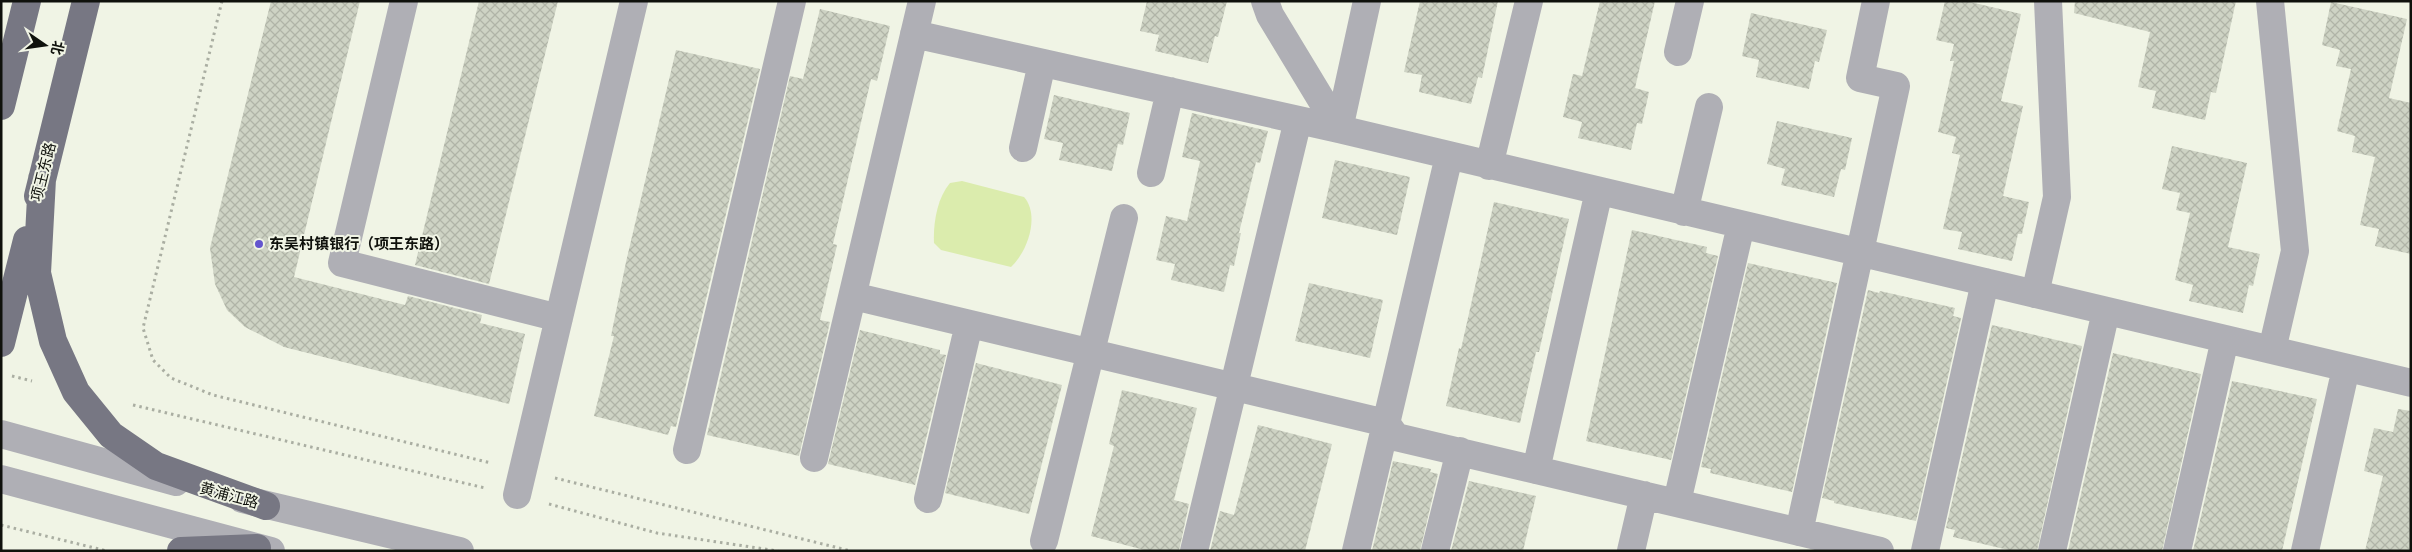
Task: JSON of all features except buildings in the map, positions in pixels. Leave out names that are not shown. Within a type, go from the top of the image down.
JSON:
[{"type":"main road","points":[[1,106],[27,1]]},
{"type":"main road","name":"项王东路","points":[[1,343],[86,1]]},
{"type":"main road","points":[[42,179],[37,274],[53,341],[76,392],[111,435],[156,466],[266,506]]},
{"type":"main road","points":[[181,551],[264,549]]},
{"type":"street","points":[[404,1],[342,263],[559,318]]},
{"type":"street","points":[[520,483],[634,1]]},
{"type":"street","points":[[687,450],[792,1]]},
{"type":"street","points":[[814,458],[922,1]]},
{"type":"street","points":[[1265,1],[1270,15],[1339,129]]},
{"type":"street","points":[[1339,129],[1367,1]]},
{"type":"street","points":[[1489,166],[1529,1]]},
{"type":"street","points":[[1678,52],[1690,1]]},
{"type":"street","points":[[1798,532],[1896,86],[1860,78],[1876,1]]},
{"type":"street","points":[[2035,294],[2057,197],[2048,1]]},
{"type":"street","points":[[2270,1],[2295,251],[2272,350]]},
{"type":"street","points":[[914,34],[1339,129],[1598,192],[2411,383]]},
{"type":"street","points":[[1023,148],[1042,62]]},
{"type":"street","points":[[1152,173],[1170,91]]},
{"type":"street","points":[[1684,212],[1709,106]]},
{"type":"street","points":[[1194,551],[1298,120]]},
{"type":"street","points":[[1356,551],[1449,156]]},
{"type":"street","points":[[1536,470],[1598,192]]},
{"type":"street","points":[[1044,540],[1124,218]]},
{"type":"street","points":[[1677,502],[1742,225]]},
{"type":"street","points":[[1925,551],[1985,282]]},
{"type":"street","points":[[853,296],[1386,422],[1396,436],[1798,532],[1834,546],[1880,551]]},
{"type":"street","points":[[2052,551],[2106,311]]},
{"type":"street","points":[[928,499],[969,324]]},
{"type":"street","points":[[2177,551],[2225,339]]},
{"type":"street","points":[[2306,551],[2346,368]]},
{"type":"street","name":"黄浦江路","points":[[1,434],[266,506],[460,551]]},
{"type":"street","points":[[1435,550],[1460,451]]},
{"type":"street","points":[[1,479],[264,549]]},
{"type":"street","points":[[1631,551],[1644,495]]},
{"type":"path","points":[[222,1],[143,328],[153,360],[171,378],[213,395],[520,483],[657,533],[778,551]]},
{"type":"path","points":[[11,376],[76,392],[851,551]]},
{"type":"path","points":[[1,525],[107,551]]},
{"type":"green space","points":[[962,181],[1024,197],[1029,205],[1031,213],[1030,233],[1022,252],[1011,267],[941,250],[934,243],[935,220],[942,196],[950,183]]},
{"type":"place","name":"东吴村镇银行（项王东路）","points":[[259,244]]}]
